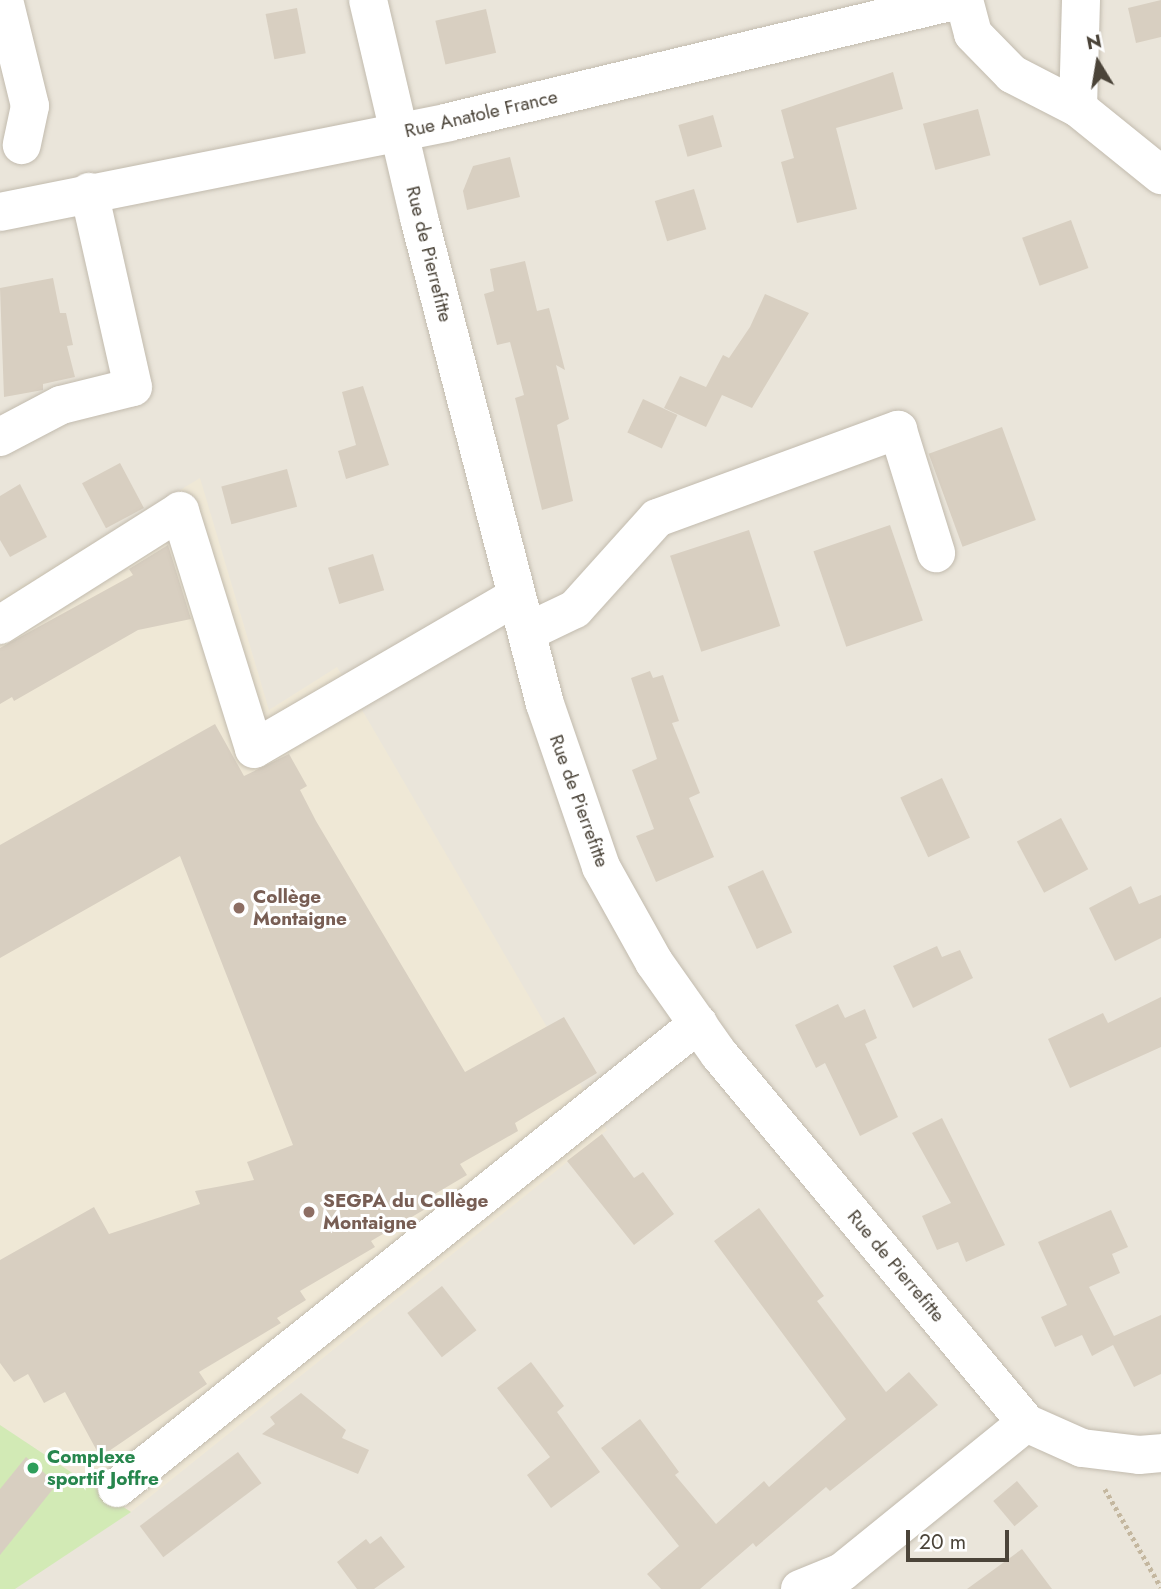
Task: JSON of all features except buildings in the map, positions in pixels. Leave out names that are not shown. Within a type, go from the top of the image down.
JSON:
[{"type":"street","points":[[4,0],[30,106],[11,143],[48,201]]},
{"type":"street","name":"Rue de Pierrefitte","points":[[368,0],[399,133],[545,704],[601,867],[654,962],[698,1024],[1026,1423],[1082,1448],[1139,1455],[1161,1452]]},
{"type":"street","name":"Rue Anatole France","points":[[0,212],[89,192],[399,133],[958,0]]},
{"type":"street","points":[[964,0],[973,34],[1012,74],[1079,108],[1161,175]]},
{"type":"street","points":[[1079,108],[1081,0]]},
{"type":"street","points":[[0,437],[61,405],[133,387],[89,192]]},
{"type":"street","points":[[527,632],[575,609],[657,518],[898,430],[936,553]]},
{"type":"street","points":[[0,625],[180,511],[254,749],[517,596]]},
{"type":"street","points":[[117,1488],[698,1024]]},
{"type":"street","points":[[800,1589],[842,1572],[1026,1423]]},
{"type":"path","points":[[1082,1448],[1161,1587]]},
{"type":"shaded area","points":[[0,0],[1161,0],[1161,1589],[0,1589]]},
{"type":"shaded area","name":"Collège Montaigne","points":[[200,478],[269,710],[337,667],[607,1130],[131,1512],[0,1425],[0,599]]},
{"type":"green space","name":"Complexe sportif Joffre","points":[[0,1425],[131,1512],[15,1589],[0,1589]]},
{"type":"place","name":"Collège Montaigne","points":[[239,908]]},
{"type":"place","name":"SEGPA du Collège Montaigne","points":[[309,1212]]},
{"type":"place","name":"Complexe sportif Joffre","points":[[33,1468]]}]
